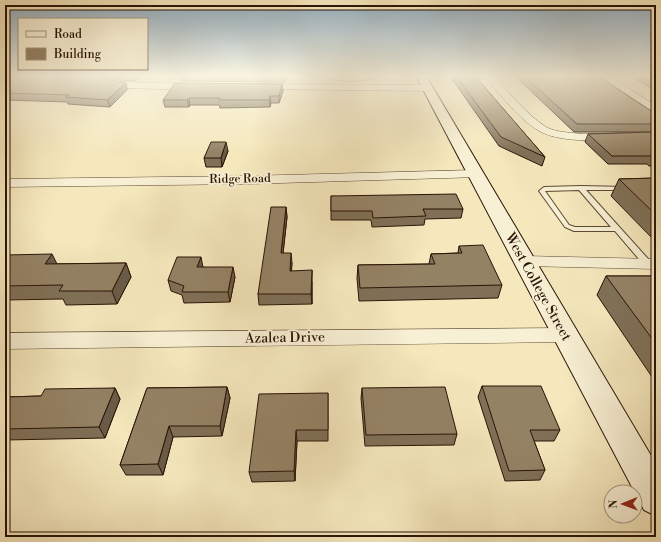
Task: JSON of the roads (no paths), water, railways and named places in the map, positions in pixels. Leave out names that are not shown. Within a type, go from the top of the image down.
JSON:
[{"type":"street","name":"West College Street","points":[[435,101],[656,498]]},
{"type":"street","points":[[514,101],[535,124],[545,130],[565,135],[656,136]]},
{"type":"street","points":[[643,101],[656,110]]},
{"type":"street","name":"Ridge Road","points":[[5,183],[247,180],[476,174]]},
{"type":"street","points":[[524,261],[651,263]]},
{"type":"street","name":"Azalea Drive","points":[[5,341],[566,335]]},
{"type":"lane","points":[[582,188],[616,229],[651,263]]},
{"type":"lane","points":[[616,229],[574,229],[567,226],[542,191],[544,189],[634,188]]}]
